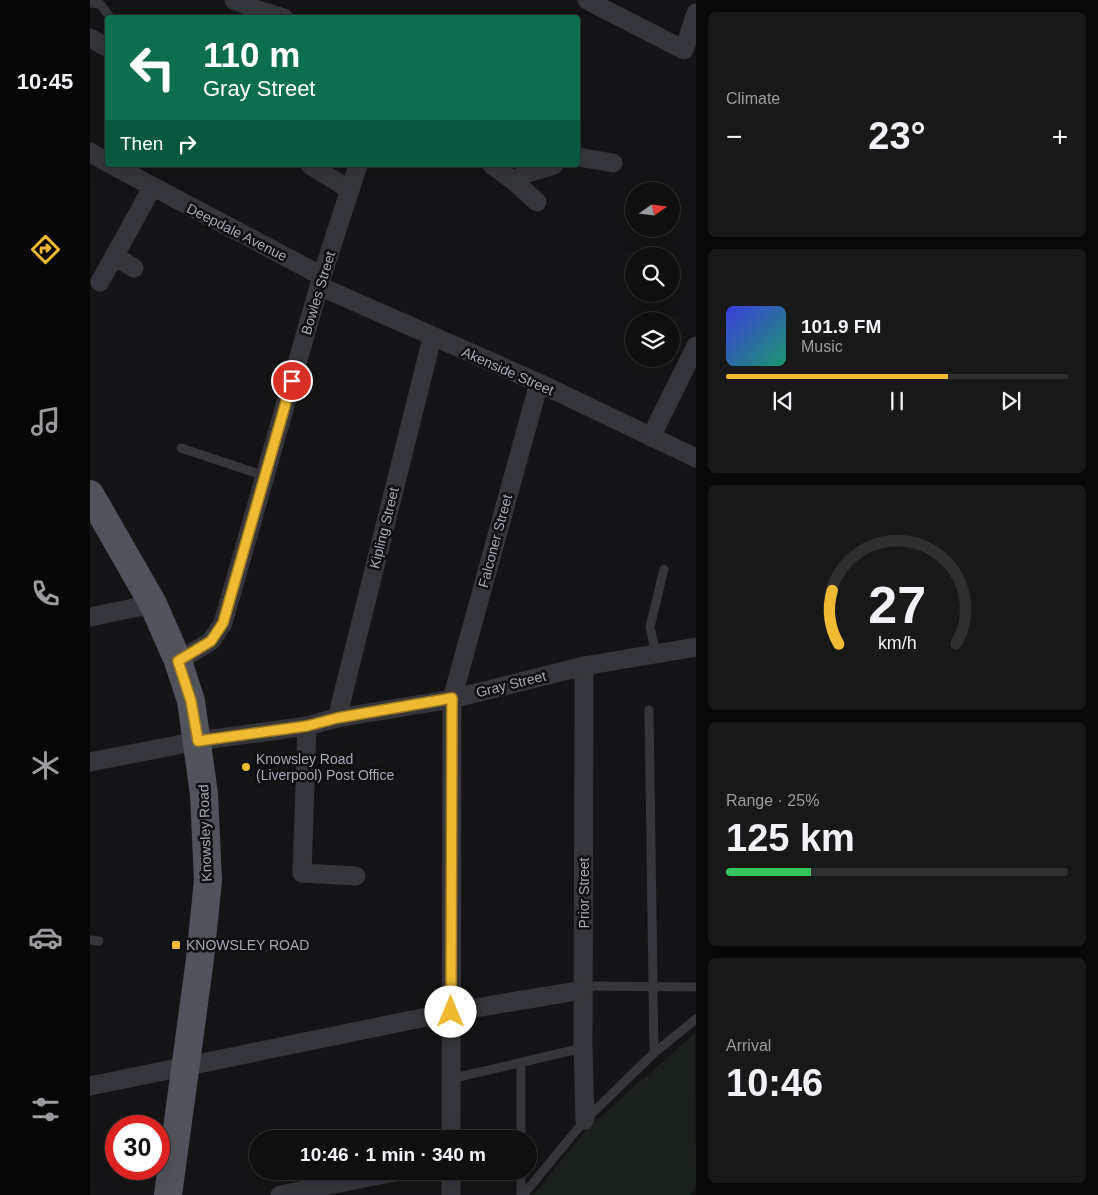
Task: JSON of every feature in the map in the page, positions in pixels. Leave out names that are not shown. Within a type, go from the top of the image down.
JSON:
[{"type":"main road","name":"Knowsley Road","points":[[90,494],[153,604],[178,661],[191,701],[204,794],[208,880],[186,1066],[168,1195]]},
{"type":"street","points":[[234,0],[256,10],[274,15]]},
{"type":"street","points":[[587,0],[684,50],[696,14]]},
{"type":"street","points":[[90,38],[105,46]]},
{"type":"street","points":[[90,152],[105,160]]},
{"type":"street","points":[[580,157],[613,163]]},
{"type":"street","name":"Deepdale Avenue","points":[[115,167],[321,281]]},
{"type":"street","points":[[313,167],[350,190]]},
{"type":"street","name":"Bowles Street","points":[[178,661],[211,641],[223,623],[321,281],[357,167]]},
{"type":"street","points":[[495,167],[537,202]]},
{"type":"street","points":[[514,181],[525,174],[548,167]]},
{"type":"street","points":[[100,282],[152,188]]},
{"type":"street","points":[[114,256],[134,268]]},
{"type":"street","name":"Akenside Street","points":[[321,281],[432,338],[539,383],[696,458]]},
{"type":"street","name":"Kipling Street","points":[[337,718],[432,338]]},
{"type":"street","points":[[651,437],[696,346]]},
{"type":"street","name":"Falconer Street","points":[[451,1130],[452,698],[539,383]]},
{"type":"street","points":[[90,617],[153,604]]},
{"type":"street","name":"Gray Street","points":[[90,762],[198,741],[307,726],[337,718],[452,698],[584,666],[696,646]]},
{"type":"street","name":"Prior Street","points":[[584,666],[583,1048],[585,1120]]},
{"type":"street","points":[[307,726],[302,873],[356,876]]},
{"type":"street","points":[[90,1086],[451,1012],[583,988]]},
{"type":"street","points":[[280,1195],[354,1180]]},
{"type":"street","points":[[451,1180],[451,1195]]},
{"type":"lane","points":[[90,3],[100,4],[109,15]]},
{"type":"lane","points":[[181,448],[265,476]]},
{"type":"lane","points":[[656,654],[650,627],[664,569]]},
{"type":"lane","points":[[649,710],[654,1053]]},
{"type":"lane","points":[[583,988],[696,987]]},
{"type":"lane","points":[[522,1195],[585,1120],[654,1053],[696,1019]]},
{"type":"lane","points":[[450,1079],[521,1064],[583,1048]]},
{"type":"lane","points":[[521,1064],[521,1130]]},
{"type":"lane","points":[[521,1180],[522,1195]]},
{"type":"shaded area","points":[[695,1033],[696,1189],[690,1195],[533,1195],[589,1127]]},
{"type":"place","name":"Knowsley Road (Liverpool) Post Office","points":[[246,767]]},
{"type":"place","name":"KNOWSLEY ROAD","points":[[176,945]]},
{"type":"route","points":[[292,381],[223,623],[211,641],[178,661],[191,701],[198,741],[307,726],[337,718],[452,698],[451,1012]]}]
